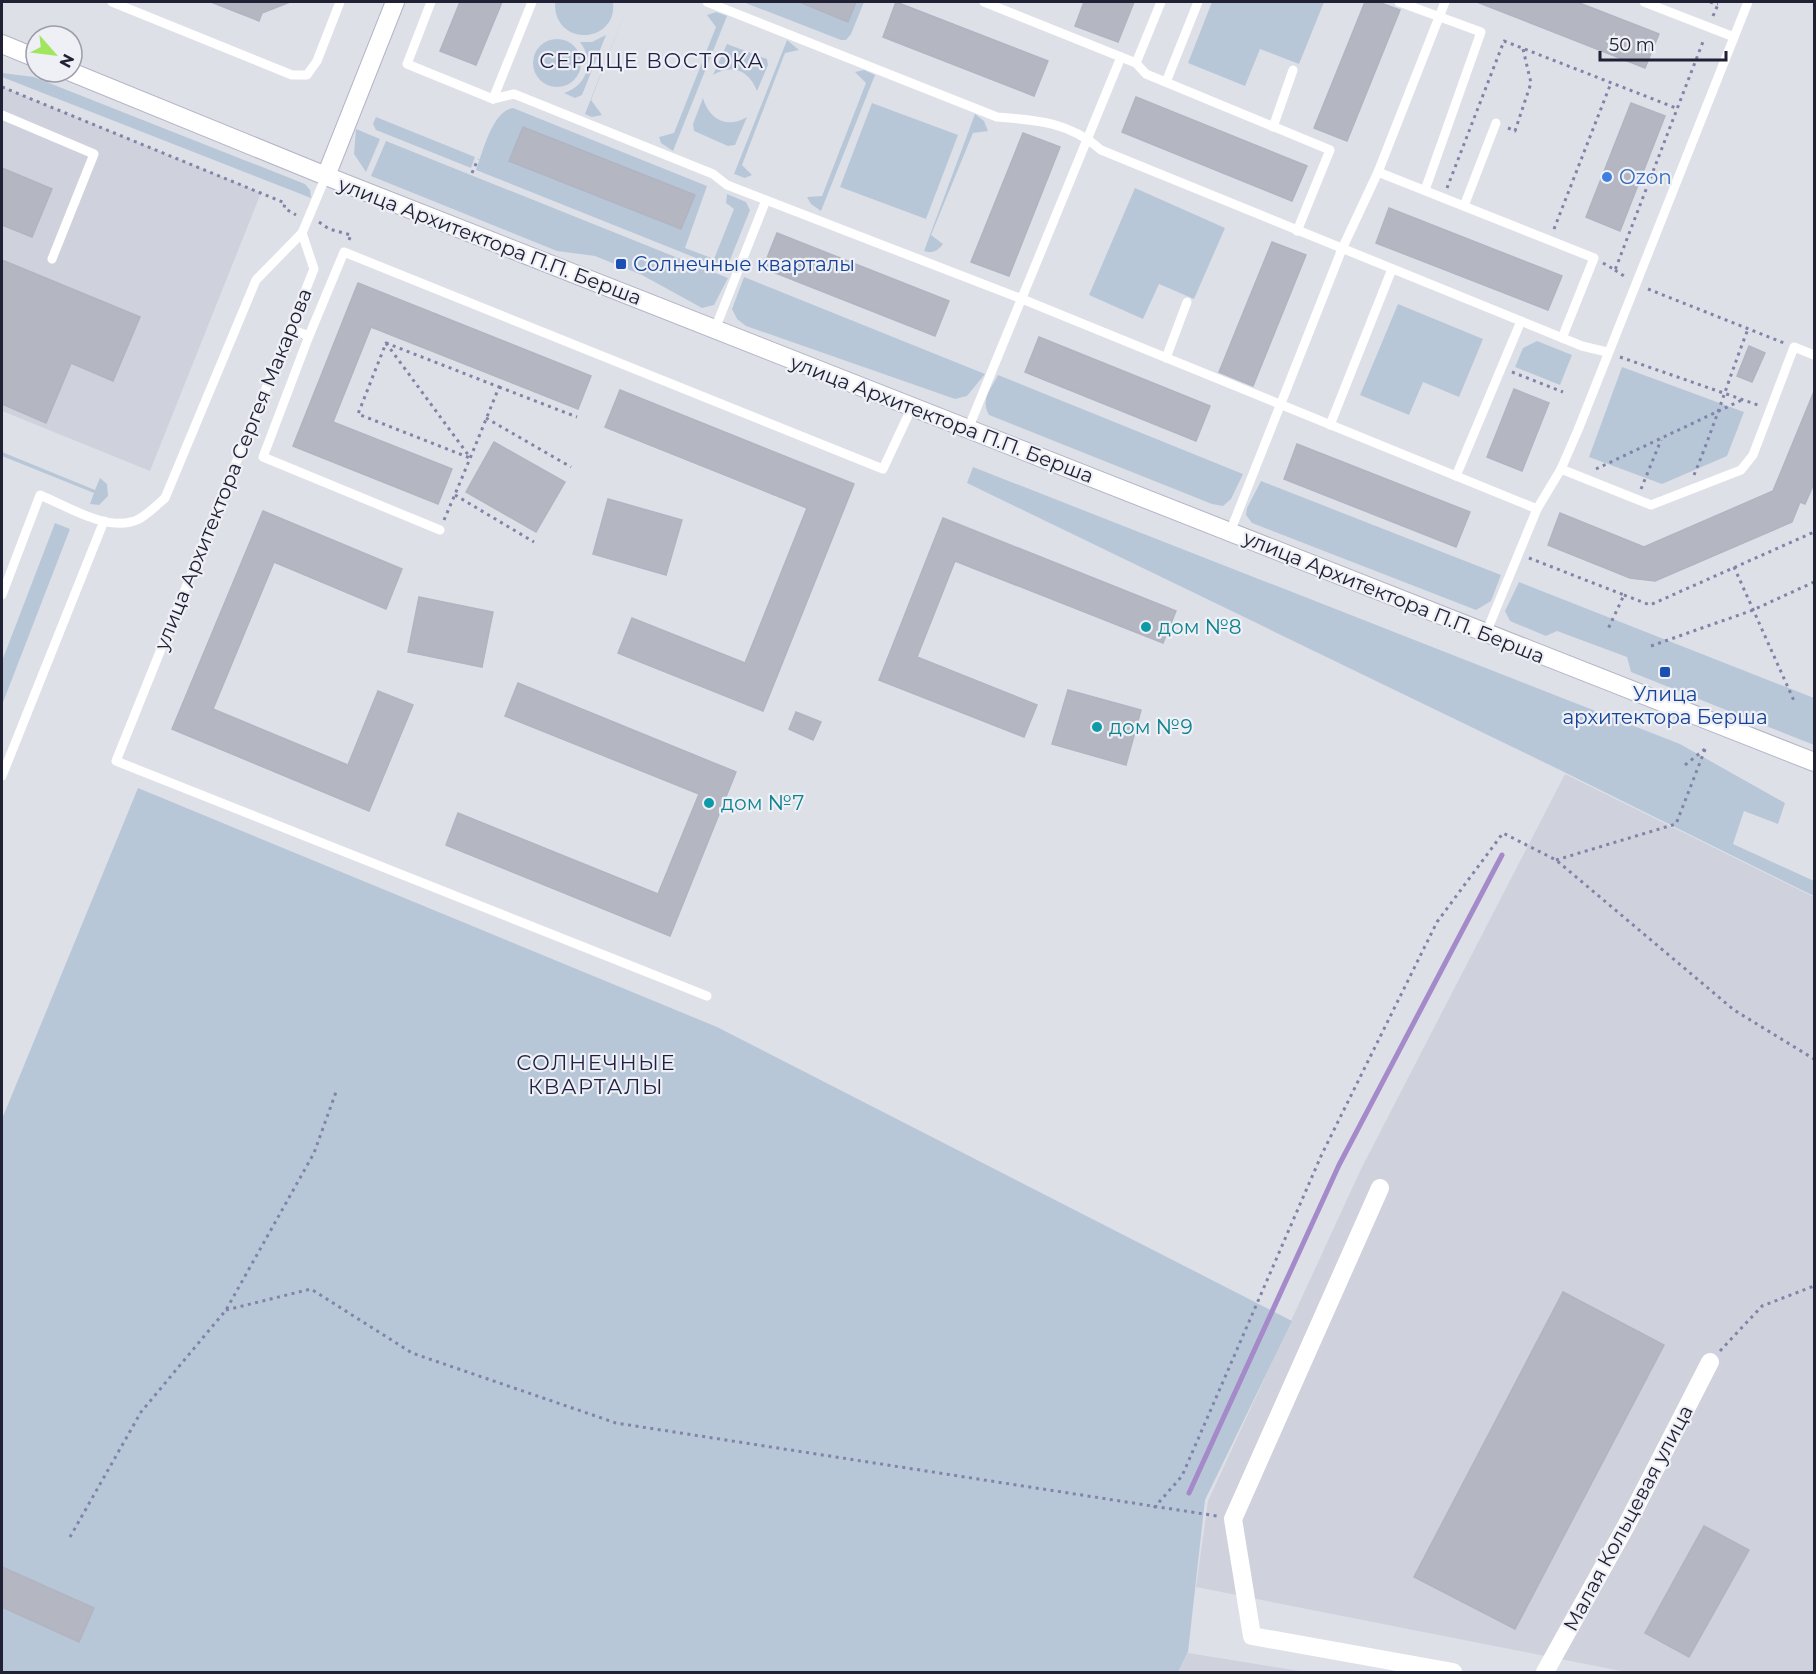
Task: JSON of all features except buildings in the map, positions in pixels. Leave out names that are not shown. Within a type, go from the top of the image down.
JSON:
[{"type":"street","points":[[326,176],[395,2]]},
{"type":"street","points":[[2,44],[24,53]]},
{"type":"street","name":"улица Архитектора П.П. Берша","points":[[84,77],[715,330],[1815,762]]},
{"type":"street","points":[[1380,1188],[1233,1519],[1252,1636],[1454,1672]]},
{"type":"street","name":"Малая Кольцевая улица","points":[[1545,1672],[1626,1526],[1710,1362]]},
{"type":"lane","points":[[112,2],[292,75],[307,75],[317,61],[340,2]]},
{"type":"lane","points":[[431,2],[407,64],[493,99],[514,94],[713,174],[728,185],[1022,299],[1537,509]]},
{"type":"lane","points":[[493,99],[532,2]]},
{"type":"lane","points":[[707,2],[997,117],[1045,120],[1088,138],[1101,150],[1562,338],[1606,352]]},
{"type":"lane","points":[[984,2],[1136,63],[1146,74],[1330,150],[1297,231]]},
{"type":"lane","points":[[1136,63],[1161,2]]},
{"type":"lane","points":[[1166,82],[1198,2]]},
{"type":"lane","points":[[1399,2],[1481,32],[1425,190]]},
{"type":"lane","points":[[1230,532],[1279,404],[1342,249],[1378,172],[1445,2]]},
{"type":"lane","points":[[1644,2],[1734,37]]},
{"type":"lane","points":[[1486,633],[1537,509],[1561,469],[1748,2]]},
{"type":"lane","points":[[968,429],[1121,57]]},
{"type":"lane","points":[[1273,126],[1293,70]]},
{"type":"lane","points":[[2,115],[94,154],[52,259]]},
{"type":"lane","points":[[1464,206],[1496,123]]},
{"type":"lane","points":[[1378,172],[1594,258],[1562,338]]},
{"type":"lane","points":[[2,595],[40,495],[104,521],[125,524],[140,519],[165,498],[256,280],[302,232],[326,176]]},
{"type":"lane","points":[[715,330],[766,200]]},
{"type":"lane","name":"улица Архитектора Сергея Макарова","points":[[302,232],[314,269],[116,761],[706,996]]},
{"type":"lane","points":[[440,530],[263,457],[344,252],[883,469],[912,407]]},
{"type":"lane","points":[[1330,425],[1392,269]]},
{"type":"lane","points":[[1166,358],[1187,302]]},
{"type":"lane","points":[[1456,476],[1521,321]]},
{"type":"lane","points":[[290,329],[309,336]]},
{"type":"lane","points":[[1561,469],[1651,505],[1741,470],[1753,455],[1794,347],[1815,355]]},
{"type":"lane","points":[[2,776],[104,521]]},
{"type":"path","points":[[1615,270],[1718,3],[1710,2]]},
{"type":"path","points":[[1443,198],[1504,41],[1677,108]]},
{"type":"path","points":[[1476,115],[1515,131],[1531,83],[1523,49]]},
{"type":"path","points":[[1550,241],[1611,83]]},
{"type":"path","points":[[2,87],[285,203],[285,208],[297,216],[310,216],[329,229],[351,235]]},
{"type":"path","points":[[472,173],[478,159]]},
{"type":"path","points":[[1594,258],[1634,283],[1794,347]]},
{"type":"path","points":[[1688,490],[1721,410],[1724,393],[1748,328]]},
{"type":"path","points":[[386,343],[577,417]]},
{"type":"path","points":[[386,343],[358,414],[470,458]]},
{"type":"path","points":[[386,343],[470,458]]},
{"type":"path","points":[[1606,352],[1771,409]]},
{"type":"path","points":[[1510,371],[1563,392]]},
{"type":"path","points":[[440,530],[499,387]]},
{"type":"path","points":[[1580,477],[1744,399]]},
{"type":"path","points":[[486,418],[570,467]]},
{"type":"path","points":[[1636,499],[1662,438]]},
{"type":"path","points":[[455,495],[534,542]]},
{"type":"path","points":[[1519,554],[1650,605],[1815,532]]},
{"type":"path","points":[[1734,567],[1795,703]]},
{"type":"path","points":[[1652,646],[1753,610],[1815,582]]},
{"type":"path","points":[[1608,628],[1624,595]]},
{"type":"path","points":[[1556,860],[1676,824],[1706,747],[1685,765]]},
{"type":"path","points":[[1154,1508],[1182,1476],[1321,1156],[1437,922],[1503,833],[1556,860],[1734,1010],[1815,1059]]},
{"type":"path","points":[[70,1538],[141,1412],[226,1310],[314,1153],[336,1092]]},
{"type":"path","points":[[1710,1362],[1762,1306],[1815,1286]]},
{"type":"path","points":[[226,1310],[311,1289],[412,1353],[616,1423],[1233,1519]]},
{"type":"shaded area","points":[[555,2],[613,2],[612,16],[606,26],[596,33],[585,35],[574,33],[564,27],[557,17]]},
{"type":"shaded area","points":[[629,2],[591,100],[602,115],[592,117],[585,114]]},
{"type":"shaded area","points":[[743,2],[797,2],[848,22],[856,2],[864,2],[851,34],[846,40],[841,40]]},
{"type":"shaded area","points":[[1212,2],[1324,2],[1299,64],[1260,49],[1245,86],[1188,63]]},
{"type":"shaded area","points":[[716,12],[727,16],[673,151],[661,143],[659,137],[674,133],[716,27],[707,15]]},
{"type":"shaded area","points":[[606,35],[582,95],[575,98],[564,93],[578,85],[586,72],[587,57],[580,42],[592,42]]},
{"type":"shaded area","points":[[552,39],[562,39],[577,49],[581,63],[577,77],[571,83],[562,87],[552,87],[537,77],[533,68],[533,58],[543,43]]},
{"type":"shaded area","points":[[787,40],[799,50],[785,53],[742,165],[752,175],[745,178],[734,174]]},
{"type":"shaded area","points":[[727,44],[767,59],[768,65],[757,91],[749,78],[739,71],[727,70],[713,75]]},
{"type":"shaded area","points":[[864,70],[875,75],[821,211],[811,204],[807,197],[822,196],[866,83],[855,72]]},
{"type":"shaded area","points":[[2,73],[24,76],[24,84],[52,84],[305,184],[310,190],[311,198],[2,77]]},
{"type":"shaded area","points":[[2,87],[261,193],[150,471],[2,411]]},
{"type":"shaded area","points":[[703,98],[710,112],[720,120],[733,122],[747,117],[735,145],[728,146],[694,131],[693,124]]},
{"type":"shaded area","points":[[872,103],[958,135],[926,219],[840,187]]},
{"type":"shaded area","points":[[513,108],[707,186],[685,248],[714,259],[734,209],[726,203],[727,194],[746,202],[750,210],[726,270],[476,170],[489,133],[499,116]],"holes":[[[523,127],[695,195],[681,229],[510,161]]]},
{"type":"shaded area","points":[[975,114],[984,121],[988,131],[973,133],[931,235],[943,244],[935,251],[924,251]]},
{"type":"shaded area","points":[[376,117],[475,157],[471,168],[376,130],[373,124]]},
{"type":"shaded area","points":[[356,129],[380,139],[366,172],[354,154]]},
{"type":"shaded area","points":[[386,141],[728,278],[714,305],[702,308],[642,275],[595,256],[557,251],[371,176]]},
{"type":"shaded area","points":[[1135,188],[1225,228],[1194,299],[1159,284],[1143,319],[1089,295]]},
{"type":"shaded area","points":[[744,277],[985,374],[967,396],[955,399],[746,326],[737,319],[732,309]]},
{"type":"shaded area","points":[[1398,304],[1483,339],[1459,397],[1423,382],[1409,415],[1360,395]]},
{"type":"shaded area","points":[[1537,341],[1572,355],[1560,385],[1515,367],[1523,348]]},
{"type":"shaded area","points":[[1622,367],[1744,412],[1727,456],[1662,484],[1589,457]]},
{"type":"shaded area","points":[[998,375],[1243,474],[1231,499],[1223,506],[1212,504],[989,415],[986,399]]},
{"type":"shaded area","points":[[2,452],[95,490],[100,478],[107,484],[108,496],[99,505],[90,504],[94,493],[2,456]]},
{"type":"shaded area","points":[[973,467],[1680,744],[1785,803],[1778,824],[1744,811],[1733,844],[1814,881],[1814,896],[1560,770],[967,483]]},
{"type":"shaded area","points":[[1261,481],[1501,575],[1491,601],[1476,610],[1252,523],[1246,515],[1247,508]]},
{"type":"shaded area","points":[[55,523],[70,529],[2,705],[2,661]]},
{"type":"shaded area","points":[[1519,582],[1814,698],[1814,745],[1631,672],[1627,657],[1557,631],[1546,636],[1510,621],[1505,611]]},
{"type":"shaded area","points":[[1565,774],[1814,897],[1814,1672],[1626,1672],[1196,1587],[1208,1501],[1361,1169]]},
{"type":"shaded area","points":[[138,788],[717,1027],[1292,1321],[1205,1500],[1188,1652],[1178,1672],[2,1672],[2,1119]]},
{"type":"shaded area","points":[[1188,1653],[1306,1672],[1178,1672]]},
{"type":"waterway","points":[[1189,1493],[1339,1165],[1502,855]]},
{"type":"place","name":"Ozon","points":[[1607,177]]},
{"type":"place","name":"Солнечные кварталы","points":[[621,264]]},
{"type":"place","name":"дом №8","points":[[1146,627]]},
{"type":"place","name":"Улица архитектора Берша","points":[[1665,672]]},
{"type":"place","name":"дом №9","points":[[1097,727]]},
{"type":"place","name":"дом №7","points":[[709,803]]},
{"type":"district","name":"СЕРДЦЕ ВОСТОКА","points":[[652,61]]},
{"type":"district","name":"СОЛНЕЧНЫЕ КВАРТАЛЫ","points":[[596,1075]]}]
